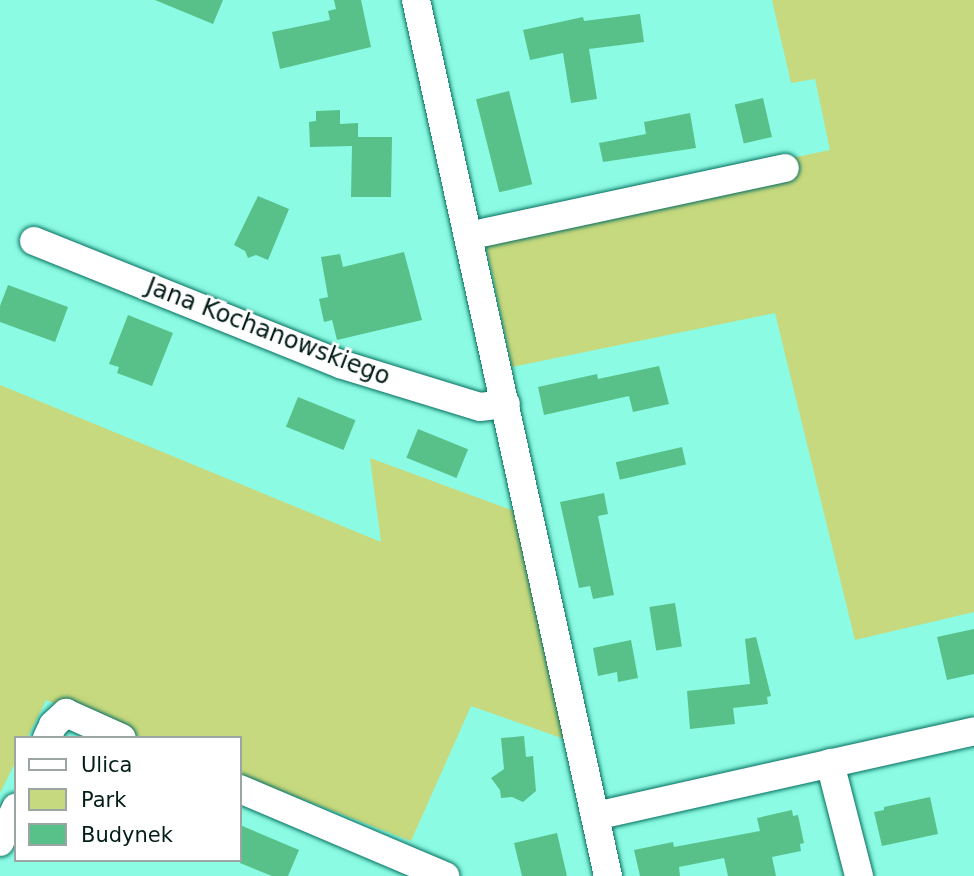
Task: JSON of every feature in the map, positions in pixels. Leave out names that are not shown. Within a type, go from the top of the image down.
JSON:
[{"type":"street","points":[[416,0],[608,876]]},
{"type":"street","points":[[468,236],[785,168]]},
{"type":"street","name":"Jana Kochanowskiego","points":[[34,241],[340,364],[480,407],[506,404]]},
{"type":"street","points":[[48,736],[53,725],[66,713],[118,736]]},
{"type":"street","points":[[595,816],[974,732]]},
{"type":"street","points":[[830,763],[859,876]]},
{"type":"street","points":[[242,790],[445,876]]},
{"type":"street","points":[[0,842],[14,811]]},
{"type":"green space","points":[[772,0],[974,0],[974,612],[855,640],[775,313],[512,367],[481,223],[830,150],[815,79],[791,83]]},
{"type":"green space","points":[[0,385],[381,542],[370,458],[517,512],[567,740],[471,706],[411,841],[242,776],[242,736],[139,736],[46,700],[28,736],[14,736],[14,765],[0,793]]},
{"type":"building","points":[[155,0],[223,0],[213,24]]},
{"type":"building","points":[[334,0],[361,0],[371,47],[280,69],[272,32],[330,20],[328,11],[336,9]]},
{"type":"building","points":[[640,14],[644,42],[589,49],[597,99],[571,103],[563,53],[530,60],[523,30],[583,17],[584,21]]},
{"type":"building","points":[[509,91],[532,184],[499,192],[476,99]]},
{"type":"building","points":[[763,98],[772,137],[744,143],[735,105]]},
{"type":"building","points":[[340,110],[340,124],[358,123],[358,137],[392,137],[391,197],[351,197],[352,146],[310,147],[309,122],[316,121],[316,111]]},
{"type":"building","points":[[690,113],[696,148],[603,162],[599,143],[646,134],[644,122]]},
{"type":"building","points":[[258,196],[289,209],[268,260],[256,255],[248,258],[245,251],[234,245]]},
{"type":"building","points":[[404,252],[422,320],[337,340],[332,320],[324,322],[319,299],[328,297],[321,257],[340,254],[343,267]]},
{"type":"building","points":[[8,285],[68,307],[55,342],[0,322],[0,306]]},
{"type":"building","points":[[128,315],[173,333],[152,386],[117,373],[119,367],[109,364]]},
{"type":"building","points":[[659,366],[669,404],[633,412],[629,396],[544,415],[538,387],[597,374],[598,379]]},
{"type":"building","points":[[298,397],[355,420],[343,450],[286,427]]},
{"type":"building","points":[[418,429],[468,449],[456,478],[406,458]]},
{"type":"building","points":[[682,447],[686,465],[620,480],[616,462]]},
{"type":"building","points":[[604,493],[608,514],[598,516],[614,595],[593,599],[590,586],[579,588],[560,502]]},
{"type":"building","points":[[675,603],[682,646],[656,651],[649,607]]},
{"type":"building","points":[[974,629],[974,674],[947,680],[937,637]]},
{"type":"building","points":[[756,637],[771,696],[767,697],[768,704],[733,708],[735,724],[690,729],[687,691],[750,684],[745,639]]},
{"type":"building","points":[[631,640],[638,678],[618,682],[617,672],[598,676],[593,648]]},
{"type":"building","points":[[524,736],[526,757],[533,756],[536,791],[523,802],[512,797],[501,798],[500,790],[491,778],[504,769],[501,738]]},
{"type":"building","points":[[930,797],[938,834],[882,846],[874,812],[884,810],[884,807]]},
{"type":"building","points":[[792,810],[793,816],[798,815],[804,843],[800,844],[801,851],[772,857],[776,876],[728,876],[724,858],[679,867],[680,876],[640,876],[634,850],[673,842],[674,847],[760,831],[757,818]]},
{"type":"building","points":[[242,826],[299,850],[288,876],[272,876],[240,863]]},
{"type":"building","points":[[557,833],[567,876],[522,876],[514,843]]}]
